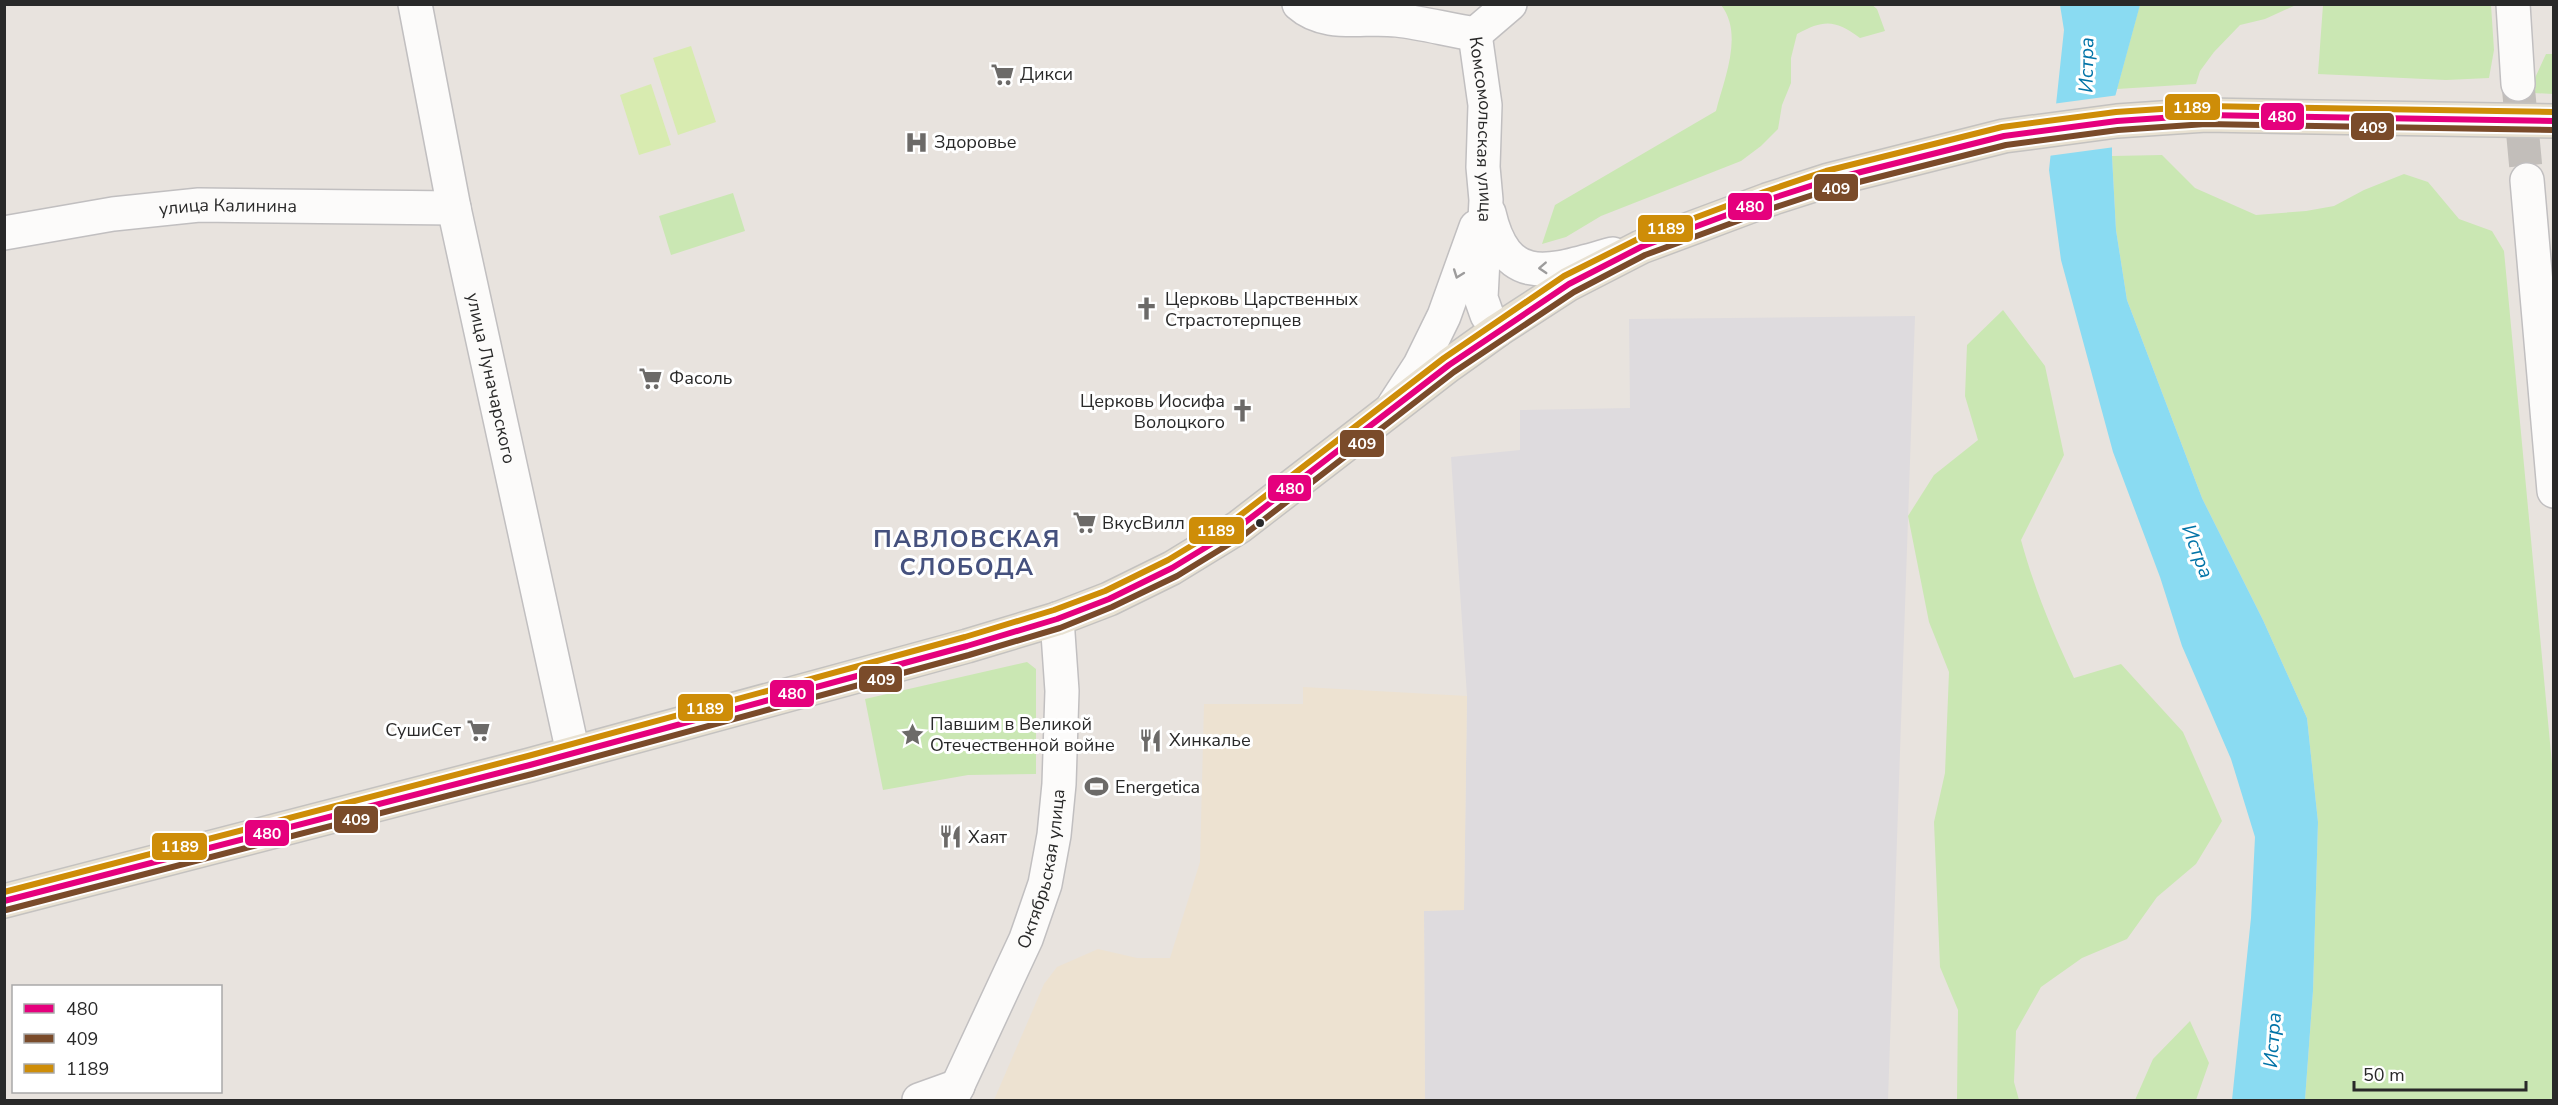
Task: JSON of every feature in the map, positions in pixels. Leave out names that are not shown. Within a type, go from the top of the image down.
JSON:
[{"type":"main road","points":[[4,901],[573,753],[967,646],[1057,619],[1140,586],[1224,538],[1284,495],[1498,330],[1569,284],[1641,247],[1767,200],[1829,180],[2004,136],[2117,121],[2206,115],[2553,121]]},
{"type":"street","name":"улица Луначарского","points":[[415,4],[454,208],[573,753]]},
{"type":"street","name":"Комсомольская улица","points":[[1299,4],[1307,12],[1323,18],[1399,20],[1475,34],[1485,105],[1483,167],[1486,200],[1481,298],[1487,315],[1498,330]]},
{"type":"street","points":[[1475,34],[1510,4]]},
{"type":"street","points":[[2513,4],[2518,84]]},
{"type":"street","points":[[2527,180],[2553,491]]},
{"type":"street","points":[[1486,200],[1494,233],[1504,253],[1513,262],[1526,268],[1542,269],[1574,264],[1641,247]]},
{"type":"street","points":[[1390,411],[1420,365],[1444,316],[1486,200]]},
{"type":"street","name":"улица Калинина","points":[[4,233],[113,214],[199,205],[454,208]]},
{"type":"street","name":"Октябрьская улица","points":[[955,1093],[1026,939],[1045,884],[1059,784],[1062,691],[1057,619]]},
{"type":"street","points":[[919,1101],[955,1093]]},
{"type":"shaded area","points":[[1915,316],[1888,1100],[1425,1100],[1424,911],[1464,909],[1467,696],[1451,457],[1520,450],[1520,410],[1630,408],[1629,319]]},
{"type":"shaded area","points":[[1303,687],[1467,696],[1464,910],[1424,911],[1425,1100],[994,1100],[1044,984],[1057,967],[1098,949],[1137,958],[1170,958],[1200,862],[1204,704],[1303,704]]},
{"type":"green space","points":[[1871,4],[1877,9],[1885,31],[1860,38],[1844,28],[1823,24],[1797,34],[1791,58],[1791,83],[1782,105],[1778,129],[1741,161],[1601,216],[1566,237],[1542,244],[1555,205],[1716,111],[1732,43],[1728,17],[1721,5]]},
{"type":"green space","points":[[2140,4],[2296,5],[2265,19],[2240,25],[2214,52],[2200,71],[2196,84],[2117,89]]},
{"type":"green space","points":[[2323,5],[2491,5],[2494,50],[2489,78],[2446,80],[2318,74]]},
{"type":"green space","points":[[691,46],[716,122],[678,135],[653,58]]},
{"type":"green space","points":[[2546,54],[2553,54],[2553,94],[2534,93],[2534,80]]},
{"type":"green space","points":[[651,84],[671,145],[639,155],[620,95]]},
{"type":"green space","points":[[2162,155],[2195,188],[2256,215],[2334,206],[2364,190],[2404,174],[2428,182],[2459,219],[2492,231],[2504,251],[2553,775],[2553,1100],[2305,1100],[2313,991],[2318,822],[2307,718],[2263,620],[2202,498],[2127,300],[2116,230],[2112,156]]},
{"type":"green space","points":[[733,193],[745,231],[671,255],[659,216]]},
{"type":"green space","points":[[2003,310],[2045,366],[2064,455],[2021,540],[2038,593],[2059,644],[2074,678],[2121,664],[2183,732],[2222,821],[2196,864],[2157,897],[2127,939],[2082,958],[2041,987],[2016,1031],[2014,1082],[2019,1100],[1957,1100],[1958,1010],[1940,967],[1934,822],[1945,773],[1949,672],[1929,622],[1908,516],[1934,475],[1978,440],[1965,396],[1967,345]]},
{"type":"green space","points":[[1027,662],[1036,669],[1036,774],[968,775],[883,790],[865,699]]},
{"type":"green space","points":[[2190,1021],[2209,1063],[2196,1100],[2135,1100],[2153,1059]]},
{"type":"water","name":"Истра","points":[[2060,5],[2140,5],[2112,108],[2116,230],[2127,300],[2202,498],[2263,620],[2307,718],[2318,822],[2313,991],[2305,1100],[2232,1100],[2251,918],[2255,837],[2231,759],[2182,646],[2160,577],[2113,452],[2061,260],[2049,170],[2064,30]]},
{"type":"pier","points":[[2119,95],[2115,108],[2115,147],[2048,156],[2052,104]]},
{"type":"tunnel","points":[[2518,84],[2527,180]]},
{"type":"transit line","name":"1189","points":[[4,892],[528,756],[965,637],[1054,610],[1105,591],[1168,560],[1234,520],[1444,358],[1564,276],[1638,239],[1826,171],[2002,127],[2116,112],[2206,106],[2554,112]]},
{"type":"transit line","name":"480","points":[[4,901],[530,765],[967,646],[1057,619],[1109,599],[1172,568],[1239,527],[1449,365],[1569,284],[1641,247],[1767,200],[1829,180],[2004,136],[2117,121],[2206,115],[2554,121]]},
{"type":"transit line","name":"409","points":[[6,910],[532,774],[1060,628],[1112,607],[1177,576],[1244,535],[1454,372],[1574,292],[1645,255],[1831,189],[2006,145],[2118,130],[2206,124],[2554,130]]},
{"type":"place","name":"Дикси","points":[[1002,74]]},
{"type":"place","name":"Здоровье","points":[[916,142]]},
{"type":"place","name":"Церковь Царственных Страстотерпцев","points":[[1147,309]]},
{"type":"place","name":"Фасоль","points":[[651,378]]},
{"type":"place","name":"Церковь Иосифа Волоцкого","points":[[1243,411]]},
{"type":"place","name":"ВкусВилл","points":[[1084,523]]},
{"type":"place","name":"СушиСет","points":[[479,730]]},
{"type":"place","name":"Павшим в Великой Отечественной войне","points":[[912,734]]},
{"type":"place","name":"Хинкалье","points":[[1151,740]]},
{"type":"place","name":"Energetica","points":[[1097,787]]},
{"type":"place","name":"Хаят","points":[[950,837]]},
{"type":"district","name":"ПАВЛОВСКАЯ СЛОБОДА","points":[[967,553]]}]
